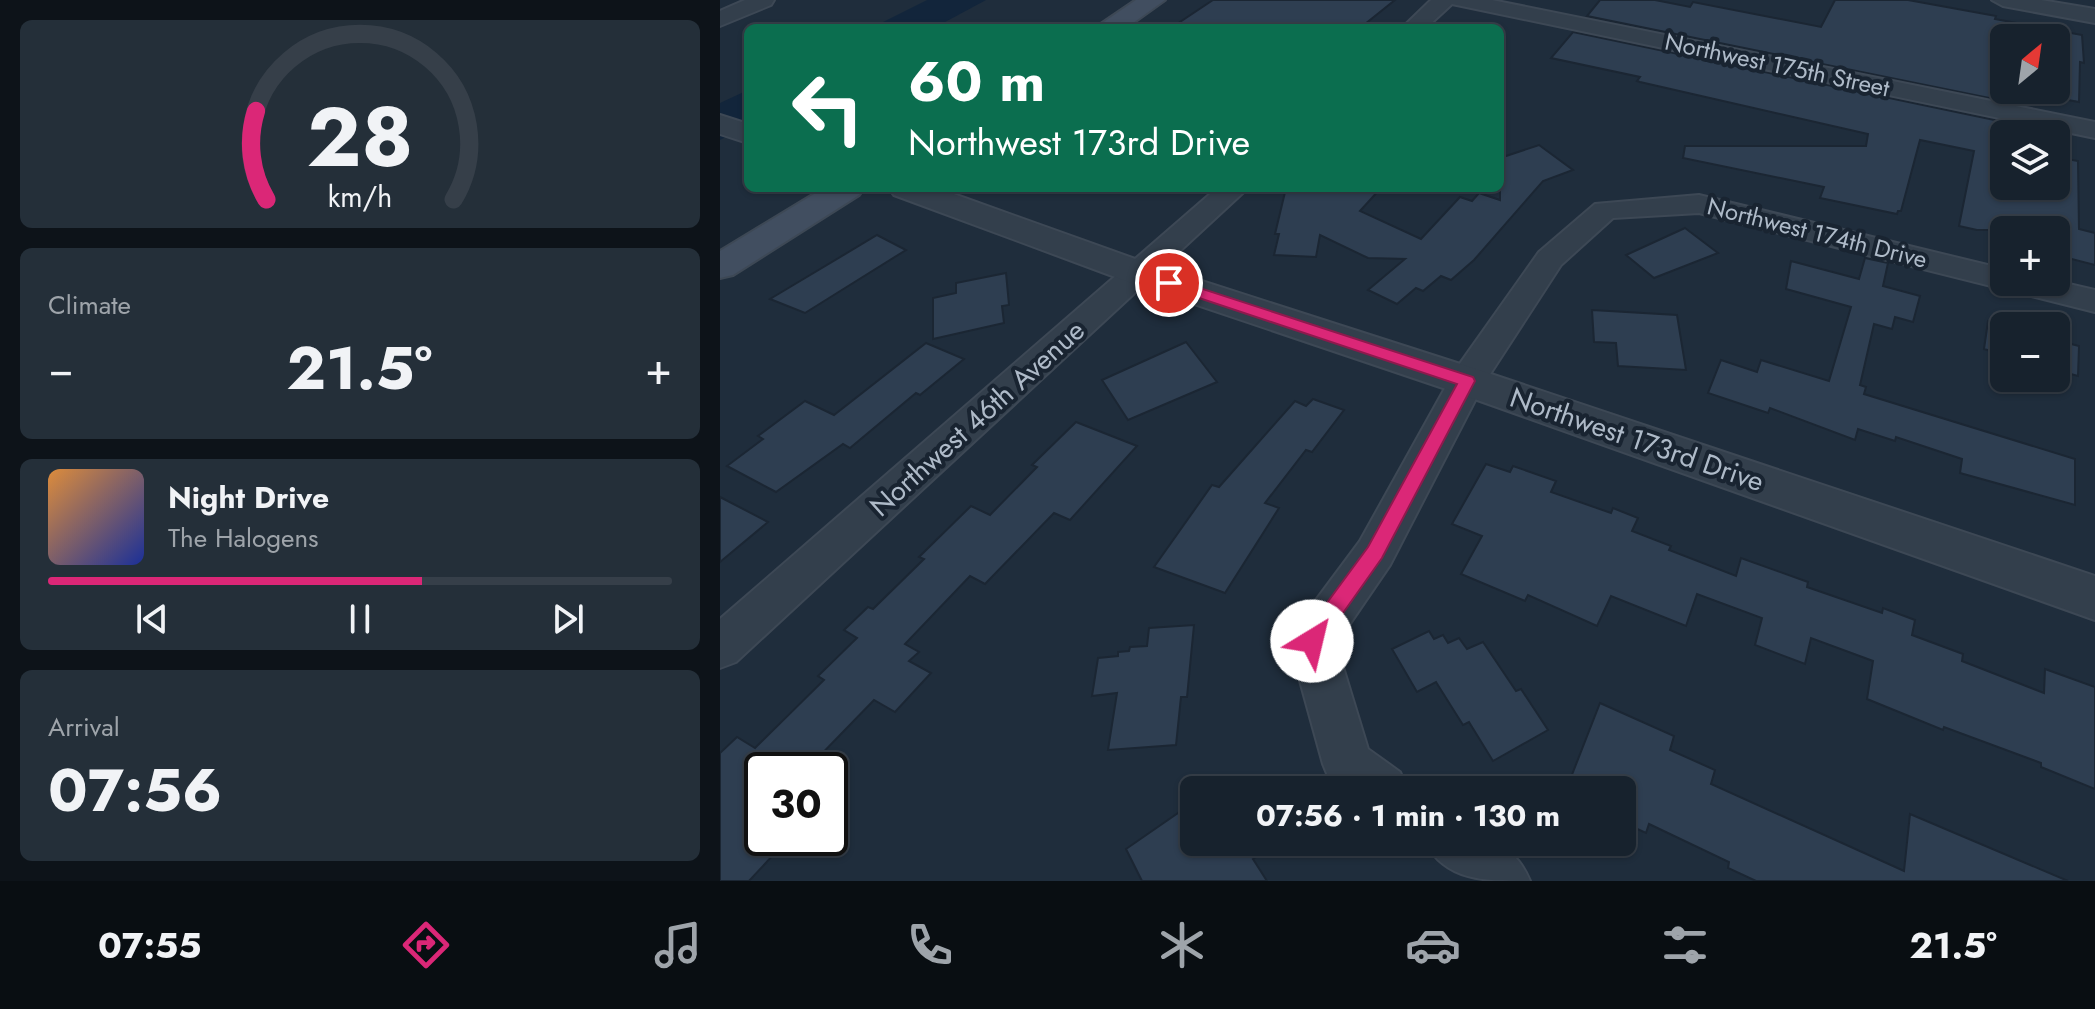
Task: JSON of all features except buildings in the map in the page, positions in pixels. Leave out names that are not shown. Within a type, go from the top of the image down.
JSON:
[{"type":"main road","points":[[1114,24],[1153,0]]},
{"type":"main road","points":[[720,267],[841,192]]},
{"type":"street","points":[[720,19],[763,0]]},
{"type":"street","points":[[1417,24],[1444,0]]},
{"type":"street","name":"Northwest 175th Street","points":[[1460,0],[2095,130]]},
{"type":"street","points":[[2003,0],[2095,16]]},
{"type":"street","name":"Northwest 173rd Drive","points":[[917,192],[1139,273],[1467,381],[2095,598]]},
{"type":"street","name":"Northwest 46th Avenue","points":[[720,648],[1230,192]]},
{"type":"street","name":"Northwest 174th Drive","points":[[1364,776],[1348,764],[1312,641],[1375,553],[1467,381],[1550,259],[1605,210],[1699,204],[1990,276]]},
{"type":"street","points":[[2070,295],[2095,301]]},
{"type":"street","points":[[1470,856],[1503,881]]},
{"type":"water","points":[[927,0],[986,0],[941,24],[879,24]]},
{"type":"water","points":[[744,92],[744,128],[720,140],[720,103]]},
{"type":"route","points":[[1169,283],[1467,381],[1375,553],[1312,641]]}]
